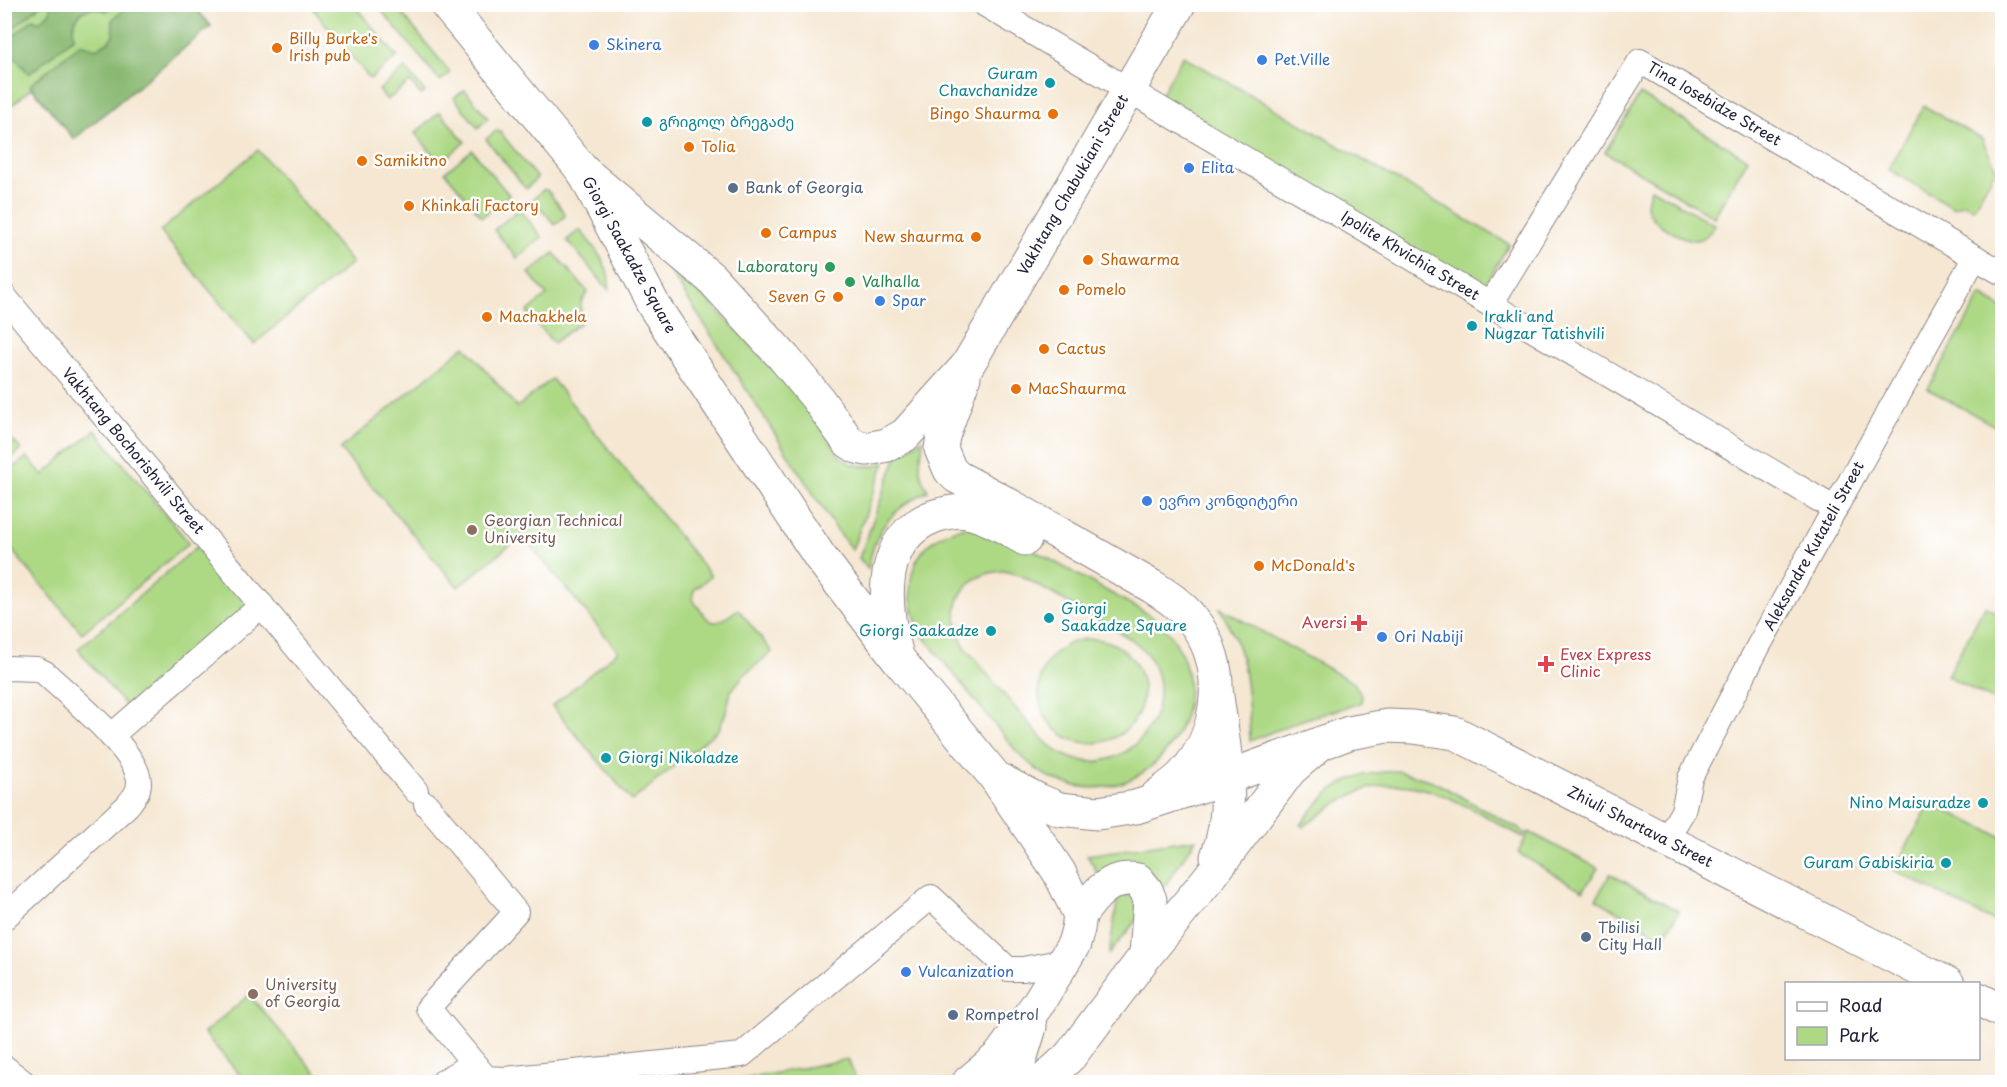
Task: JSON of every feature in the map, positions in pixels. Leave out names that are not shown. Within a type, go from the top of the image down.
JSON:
[{"type":"main road","points":[[446,4],[583,171]]},
{"type":"main road","name":"Vakhtang Chabukiani Street","points":[[967,366],[1179,4]]},
{"type":"main road","name":"Giorgi Saakadze Square","points":[[583,171],[712,279],[785,359],[848,441],[857,447],[867,449],[887,445],[905,435],[967,366]]},
{"type":"main road","name":"Giorgi Saakadze Square","points":[[583,171],[654,306],[820,557],[898,660],[996,778],[1063,877],[1080,915]]},
{"type":"main road","name":"Giorgi Saakadze Square","points":[[967,366],[943,436],[941,449],[950,470],[957,477],[1132,574],[1178,604],[1192,619],[1211,654],[1229,799],[1226,823],[1209,878]]},
{"type":"main road","points":[[898,660],[888,615],[886,595],[888,576],[900,545],[910,531],[925,520],[946,513],[966,511],[992,520],[1084,572],[1132,574]]},
{"type":"main road","name":"Giorgi Saakadze Square","points":[[1151,801],[1182,776],[1199,751],[1213,717],[1217,696]]},
{"type":"main road","name":"Zhiuli Shartava Street","points":[[1321,743],[1349,733],[1387,726],[1455,733],[1944,982]]},
{"type":"main road","name":"Giorgi Saakadze Square","points":[[996,778],[1059,809],[1098,813],[1120,810],[1228,777],[1321,743]]},
{"type":"main road","name":"Giorgi Saakadze Square","points":[[1042,1083],[1067,1069],[1146,955],[1209,878],[1290,770],[1321,743]]},
{"type":"main road","points":[[969,1083],[999,1057],[1037,1005],[1074,944],[1080,915],[1095,894],[1109,884],[1128,878],[1138,880],[1146,891],[1150,900],[1146,955]]},
{"type":"main road","points":[[1980,1000],[2002,1011]]},
{"type":"main road","points":[[1018,1083],[1020,1060],[1037,1005]]},
{"type":"street","name":"Ipolite Khvichia Street","points":[[984,4],[1835,509]]},
{"type":"street","name":"Tina Iosebidze Street","points":[[1491,303],[1640,61],[2002,273]]},
{"type":"street","name":"Aleksandre Kutateli Street","points":[[1666,840],[1683,811],[1687,789],[1695,768],[1759,645],[1975,257]]},
{"type":"street","name":"Vakhtang Bochorishvili Street","points":[[4,296],[516,912],[428,1008],[473,1064]]},
{"type":"street","points":[[111,736],[262,605]]},
{"type":"street","points":[[4,669],[37,669],[45,673],[124,750],[135,766],[140,780],[138,792],[127,806],[4,918]]},
{"type":"street","points":[[443,1083],[473,1064],[486,1078],[505,1080],[741,1055],[931,897],[1008,969],[1023,969],[1065,961]]},
{"type":"street","points":[[4,1067],[24,1083]]},
{"type":"green space","points":[[21,4],[41,5],[5,35],[5,18]]},
{"type":"green space","points":[[322,4],[354,5],[397,57],[370,79],[314,10]]},
{"type":"green space","points":[[21,5],[193,5],[211,26],[74,139],[32,88],[5,111],[5,18]]},
{"type":"green space","points":[[50,5],[114,5],[106,11],[92,8],[81,13],[74,23],[74,37],[29,74],[5,46],[5,43],[33,19],[39,22],[51,11]]},
{"type":"green space","points":[[130,5],[193,5],[211,26],[74,139],[30,85],[80,44],[96,49],[109,41],[114,34],[112,20]]},
{"type":"green space","points":[[377,5],[395,5],[449,71],[449,74],[440,81]]},
{"type":"green space","points":[[1183,56],[1509,244],[1483,289],[1157,102]]},
{"type":"green space","points":[[405,68],[425,92],[421,95],[410,82],[387,100],[379,90]]},
{"type":"green space","points":[[465,90],[488,118],[478,128],[454,98]]},
{"type":"green space","points":[[1640,94],[1748,159],[1714,217],[1605,152]]},
{"type":"green space","points":[[1924,106],[1982,139],[1996,169],[1973,209],[1963,203],[1954,208],[1888,169]]},
{"type":"green space","points":[[440,112],[465,142],[440,163],[415,133]]},
{"type":"green space","points":[[496,131],[500,132],[537,178],[526,189],[486,139]]},
{"type":"green space","points":[[258,150],[352,263],[254,344],[160,231]]},
{"type":"green space","points":[[472,150],[509,195],[482,217],[445,172]]},
{"type":"green space","points":[[1651,188],[1715,225],[1712,230],[1708,235],[1697,240],[1684,238],[1670,231],[1657,222],[1649,212],[1647,203]]},
{"type":"green space","points":[[543,190],[547,190],[565,213],[565,216],[555,225],[533,199]]},
{"type":"green space","points":[[519,209],[542,237],[517,258],[494,230]]},
{"type":"green space","points":[[581,231],[605,265],[609,290],[567,240]]},
{"type":"green space","points":[[554,253],[588,292],[581,302],[581,322],[553,343],[527,312],[547,295],[529,273]]},
{"type":"green space","points":[[668,268],[707,300],[743,336],[808,408],[840,456],[851,464],[864,466],[875,466],[885,462],[852,550],[834,526]]},
{"type":"green space","points":[[1981,295],[2002,308],[2002,430],[1928,389]]},
{"type":"green space","points":[[465,346],[517,407],[552,379],[711,576],[694,590],[692,599],[708,619],[712,622],[722,620],[738,609],[772,652],[743,676],[731,691],[719,729],[632,801],[552,706],[618,651],[522,535],[458,587],[340,449]]},
{"type":"green space","points":[[4,430],[21,450],[5,464],[4,464]]},
{"type":"green space","points":[[95,430],[189,543],[82,633],[5,542],[5,475],[27,457],[43,475]]},
{"type":"green space","points":[[923,439],[920,469],[928,491],[904,505],[887,521],[875,542],[868,569],[859,558],[897,456]]},
{"type":"green space","points":[[967,527],[1001,532],[1148,614],[1175,642],[1188,675],[1186,708],[1174,740],[1152,766],[1123,782],[1088,787],[1049,777],[1017,752],[923,636],[915,618],[911,601],[914,568],[921,553],[932,542],[947,533]],"holes":[[[1004,571],[1020,575],[1131,639],[1150,660],[1159,683],[1157,707],[1148,729],[1132,747],[1111,759],[1087,761],[1060,753],[1048,744],[965,647],[956,620],[960,596],[967,586],[989,573]]]},
{"type":"green space","points":[[200,544],[251,604],[128,709],[78,649]]},
{"type":"green space","points":[[1985,606],[2002,616],[2002,705],[1947,676]]},
{"type":"green space","points":[[1220,608],[1354,683],[1362,696],[1361,703],[1302,720],[1250,741],[1248,696],[1243,663],[1236,641]]},
{"type":"green space","points":[[1091,639],[1111,643],[1128,654],[1139,671],[1143,691],[1139,711],[1128,728],[1111,739],[1091,743],[1071,739],[1054,728],[1043,711],[1039,691],[1043,671],[1054,654],[1071,643]]},
{"type":"green space","points":[[1398,771],[1433,781],[1526,833],[1523,837],[1469,807],[1431,791],[1411,786],[1391,785],[1371,788],[1353,795],[1303,827],[1301,825],[1321,800],[1342,783],[1381,772]]},
{"type":"green space","points":[[1930,803],[2002,837],[2002,926],[1894,870]]},
{"type":"green space","points":[[1529,832],[1598,868],[1583,891],[1518,853]]},
{"type":"green space","points":[[1196,839],[1162,890],[1099,875],[1087,855]]},
{"type":"green space","points":[[1610,874],[1679,911],[1663,938],[1596,899]]},
{"type":"green space","points":[[1121,895],[1135,895],[1138,918],[1109,954],[1117,903]]},
{"type":"green space","points":[[249,995],[324,1082],[246,1082],[204,1033]]},
{"type":"green space","points":[[848,1059],[857,1082],[729,1082]]},
{"type":"place","name":"Skinera","points":[[594,45]]},
{"type":"place","name":"Billy Burke's Irish pub","points":[[277,48]]},
{"type":"place","name":"Pet.Ville","points":[[1262,60]]},
{"type":"place","name":"Guram Chavchanidze","points":[[1050,83]]},
{"type":"place","name":"Bingo Shaurma","points":[[1053,114]]},
{"type":"place","name":"გრიგოლ ბრეგაძე","points":[[647,122]]},
{"type":"place","name":"Tolia","points":[[689,147]]},
{"type":"place","name":"Samikitno","points":[[362,161]]},
{"type":"place","name":"Elita","points":[[1189,168]]},
{"type":"place","name":"Bank of Georgia","points":[[733,188]]},
{"type":"place","name":"Khinkali Factory","points":[[409,206]]},
{"type":"place","name":"Campus","points":[[766,233]]},
{"type":"place","name":"New shaurma","points":[[976,237]]},
{"type":"place","name":"Shawarma","points":[[1088,260]]},
{"type":"place","name":"Laboratory","points":[[830,267]]},
{"type":"place","name":"Valhalla","points":[[850,282]]},
{"type":"place","name":"Pomelo","points":[[1064,290]]},
{"type":"place","name":"Seven G","points":[[838,297]]},
{"type":"place","name":"Spar","points":[[880,301]]},
{"type":"place","name":"Machakhela","points":[[487,317]]},
{"type":"place","name":"Irakli and Nugzar Tatishvili","points":[[1472,326]]},
{"type":"place","name":"Cactus","points":[[1044,349]]},
{"type":"place","name":"MacShaurma","points":[[1016,389]]},
{"type":"place","name":"ევრო კონდიტერი","points":[[1147,501]]},
{"type":"place","name":"Georgian Technical University","points":[[472,530]]},
{"type":"place","name":"McDonald's","points":[[1259,566]]},
{"type":"place","name":"Giorgi Saakadze Square","points":[[1049,618]]},
{"type":"place","name":"Aversi","points":[[1359,623]]},
{"type":"place","name":"Giorgi Saakadze","points":[[991,631]]},
{"type":"place","name":"Ori Nabiji","points":[[1382,637]]},
{"type":"place","name":"Evex Express Clinic","points":[[1546,664]]},
{"type":"place","name":"Giorgi Nikoladze","points":[[606,758]]},
{"type":"place","name":"Nino Maisuradze","points":[[1983,803]]},
{"type":"place","name":"Guram Gabiskiria","points":[[1946,863]]},
{"type":"place","name":"Tbilisi City Hall","points":[[1586,937]]},
{"type":"place","name":"Vulcanization","points":[[906,972]]},
{"type":"place","name":"University of Georgia","points":[[253,994]]},
{"type":"place","name":"Rompetrol","points":[[953,1015]]}]
